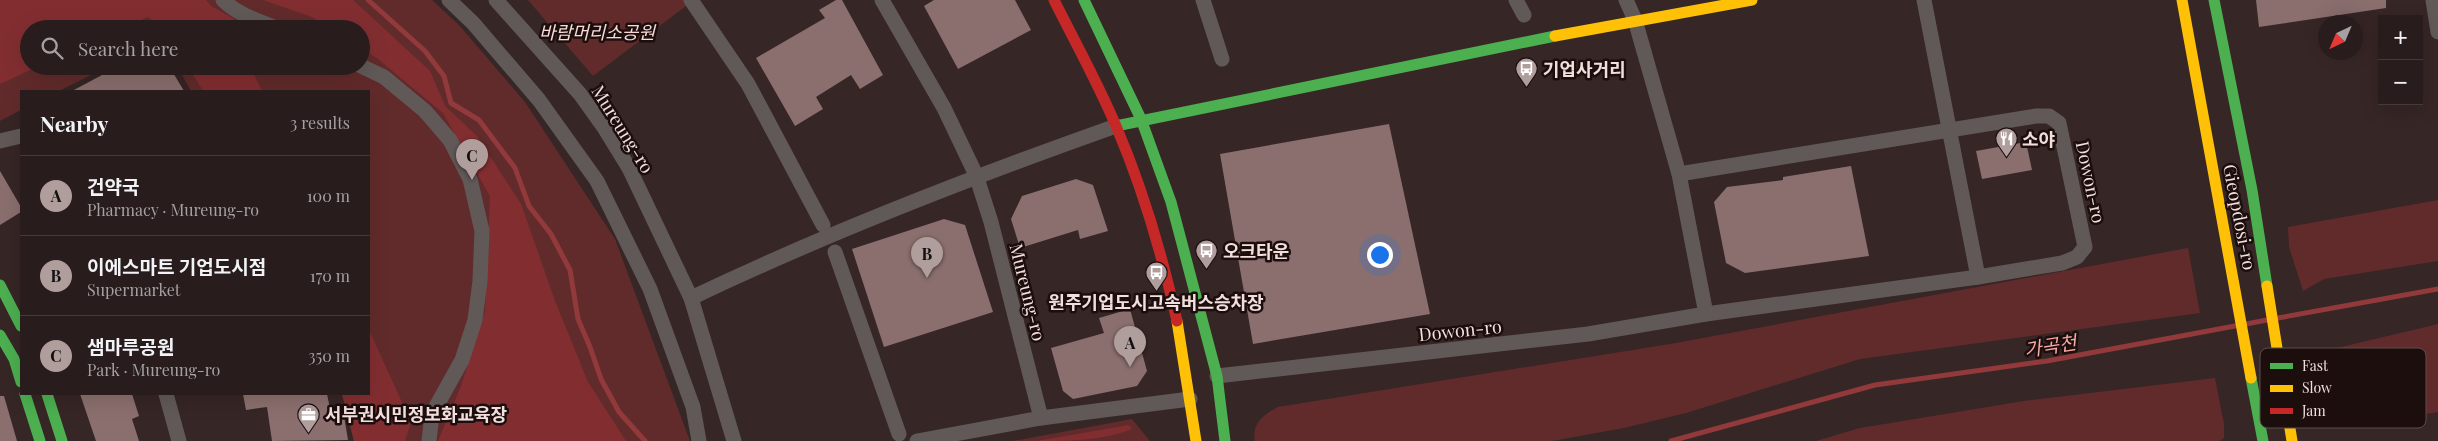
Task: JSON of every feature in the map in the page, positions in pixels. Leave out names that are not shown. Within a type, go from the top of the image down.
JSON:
[{"type":"street","points":[[223,0],[230,7],[256,20]]},
{"type":"street","points":[[449,0],[473,23],[539,100],[597,182],[650,289],[692,407],[699,441]]},
{"type":"street","name":"Mureung-ro","points":[[496,0],[580,94],[605,129],[629,168],[691,298],[734,441]]},
{"type":"street","points":[[691,0],[748,84],[823,224]]},
{"type":"street","name":"Mureung-ro","points":[[882,0],[944,108],[976,175],[991,222],[1041,418]]},
{"type":"street","points":[[1054,0],[1116,126],[1146,204],[1169,288],[1196,437]]},
{"type":"street","points":[[1084,0],[1141,119],[1171,202],[1217,376],[1225,441]]},
{"type":"street","points":[[1202,0],[1222,59]]},
{"type":"street","points":[[1516,0],[1524,15]]},
{"type":"street","points":[[1626,0],[1635,20],[1679,174],[1706,314]]},
{"type":"street","points":[[691,298],[767,262],[976,175],[1116,126],[1141,119],[1635,20],[1752,0]]},
{"type":"street","points":[[1924,0],[1978,277]]},
{"type":"street","name":"Gieopdosi-ro","points":[[2182,0],[2260,419]]},
{"type":"street","name":"Gieopdosi-ro","points":[[2214,0],[2252,190],[2276,348]]},
{"type":"street","points":[[2433,0],[2438,32]]},
{"type":"street","points":[[370,70],[384,77],[425,111],[450,140],[470,179],[482,230],[480,282],[475,320],[462,360],[432,414],[429,441]]},
{"type":"street","name":"Dowon-ro","points":[[1217,376],[1588,334],[1706,314],[1978,277],[2062,263],[2077,258],[2085,247],[2059,123],[2049,116],[2036,116],[1679,174]]},
{"type":"street","points":[[0,141],[20,136]]},
{"type":"street","points":[[835,252],[899,434]]},
{"type":"street","points":[[0,285],[20,324]]},
{"type":"street","points":[[0,335],[14,359],[20,379]]},
{"type":"street","points":[[25,395],[40,441]]},
{"type":"street","points":[[47,395],[62,441]]},
{"type":"street","points":[[166,395],[179,441]]},
{"type":"street","points":[[917,441],[1041,418],[1190,399]]},
{"type":"street","name":"Gieopdosi-ro","points":[[2261,428],[2263,441]]},
{"type":"street","name":"Gieopdosi-ro","points":[[2290,428],[2292,441]]},
{"type":"green space","points":[[0,0],[432,0],[459,25],[525,102],[615,239],[690,441],[354,441],[342,395],[370,395],[370,90],[190,90],[182,75],[370,75],[370,20],[20,20],[20,75],[91,75],[61,90],[20,90],[20,111],[0,121]]},
{"type":"green space","name":"바람머리소공원","points":[[528,0],[694,0],[593,76]]},
{"type":"green space","points":[[2438,200],[2438,261],[2324,279],[2303,291],[2289,247],[2288,227]]},
{"type":"green space","points":[[2188,248],[2200,313],[1860,359],[1686,413],[1624,428],[1552,441],[1255,441],[1255,429],[1260,420],[1278,407],[1676,343]]},
{"type":"green space","points":[[2438,324],[2438,412],[2426,414],[2426,348],[2337,348]]},
{"type":"green space","points":[[2215,378],[2224,424],[2224,438],[2220,441],[1816,441],[1860,428],[2024,401]]},
{"type":"green space","points":[[1132,419],[1150,441],[1013,441]]},
{"type":"shaded area","points":[[0,0],[206,0],[211,6],[236,20],[152,20],[148,17],[142,20],[20,20],[20,75],[0,84]]},
{"type":"shaded area","points":[[263,0],[353,0],[430,71],[445,106],[477,136],[521,204],[555,301],[588,382],[626,441],[438,441],[461,386],[485,312],[490,196],[443,113],[370,54],[370,20],[317,20]]},
{"type":"shaded area","points":[[193,75],[254,75],[262,90],[202,90]]},
{"type":"shaded area","points":[[370,332],[411,422],[405,441],[354,441],[342,395],[370,395]]},
{"type":"shaded area","points":[[1129,425],[1132,429],[1109,436],[1037,441]]},
{"type":"building","points":[[836,0],[842,0],[883,75],[860,89],[851,75],[816,97],[823,109],[795,126],[756,58],[825,18],[819,10]]},
{"type":"building","points":[[934,0],[1015,0],[1031,30],[958,69],[924,6]]},
{"type":"building","points":[[2256,0],[2386,0],[2386,8],[2339,15],[2318,15],[2318,18],[2259,27]]},
{"type":"building","points":[[102,75],[174,75],[183,90],[74,90]]},
{"type":"building","points":[[1389,124],[1430,314],[1253,344],[1220,154]]},
{"type":"building","points":[[2026,142],[2032,170],[1982,179],[1976,151]]},
{"type":"building","points":[[1851,166],[1869,256],[1745,273],[1726,263],[1714,202],[1727,187],[1783,180],[1783,177]]},
{"type":"building","points":[[0,171],[20,205],[20,213],[0,225]]},
{"type":"building","points":[[1076,179],[1093,185],[1108,231],[1080,239],[1078,230],[1020,248],[1011,219],[1022,196]]},
{"type":"building","points":[[944,219],[965,225],[993,312],[884,347],[852,249]]},
{"type":"building","points":[[1130,309],[1147,371],[1137,386],[1073,399],[1063,391],[1051,348],[1104,333],[1099,318]]},
{"type":"building","points":[[80,395],[132,395],[139,416],[132,419],[139,441],[96,441]]},
{"type":"building","points":[[243,395],[327,395],[332,418],[344,416],[348,440],[272,441],[267,407],[246,410]]},
{"type":"building","points":[[0,396],[4,396],[17,441],[0,441]]},
{"type":"waterway","points":[[368,0],[425,51],[444,76],[451,103],[479,120],[515,168],[529,206],[551,234],[570,270],[578,319],[601,379],[619,412],[645,441]]},
{"type":"waterway","name":"가곡천","points":[[2278,318],[2438,289]]},
{"type":"waterway","name":"가곡천","points":[[2246,324],[2267,320]]},
{"type":"waterway","name":"가곡천","points":[[1671,441],[1875,385],[2047,361],[2235,326]]},
{"type":"traffic: fast","points":[[1084,0],[1141,119],[1171,202],[1217,376],[1225,441]]},
{"type":"traffic: fast","points":[[2214,0],[2252,190],[2267,286]]},
{"type":"traffic: fast","points":[[1116,126],[1555,36]]},
{"type":"traffic: fast","points":[[0,285],[20,324]]},
{"type":"traffic: fast","points":[[0,335],[14,359],[20,379]]},
{"type":"traffic: fast","points":[[2251,378],[2260,425]]},
{"type":"traffic: fast","points":[[25,395],[40,441]]},
{"type":"traffic: fast","points":[[47,395],[62,441]]},
{"type":"traffic: fast","points":[[2261,428],[2263,441]]},
{"type":"traffic: slow","points":[[1555,36],[1752,0]]},
{"type":"traffic: slow","points":[[2182,0],[2251,378]]},
{"type":"traffic: slow","points":[[2267,286],[2277,348]]},
{"type":"traffic: slow","points":[[1177,321],[1196,441]]},
{"type":"traffic: slow","points":[[2290,428],[2292,441]]},
{"type":"traffic: jam","points":[[1054,0],[1102,94],[1126,150],[1151,222],[1177,321]]},
{"type":"place","name":"기업사거리","points":[[1527,88]]},
{"type":"place","name":"소야","points":[[2006,158]]},
{"type":"place","name":"샘마루공원","points":[[472,180]]},
{"type":"place","name":"오크타운","points":[[1207,270]]},
{"type":"place","name":"이에스마트 기업도시점","points":[[927,278]]},
{"type":"place","name":"원주기업도시고속버스승차장","points":[[1156,291]]},
{"type":"place","name":"건약국","points":[[1130,367]]},
{"type":"place","name":"서부권시민정보화교육장","points":[[309,433]]}]
